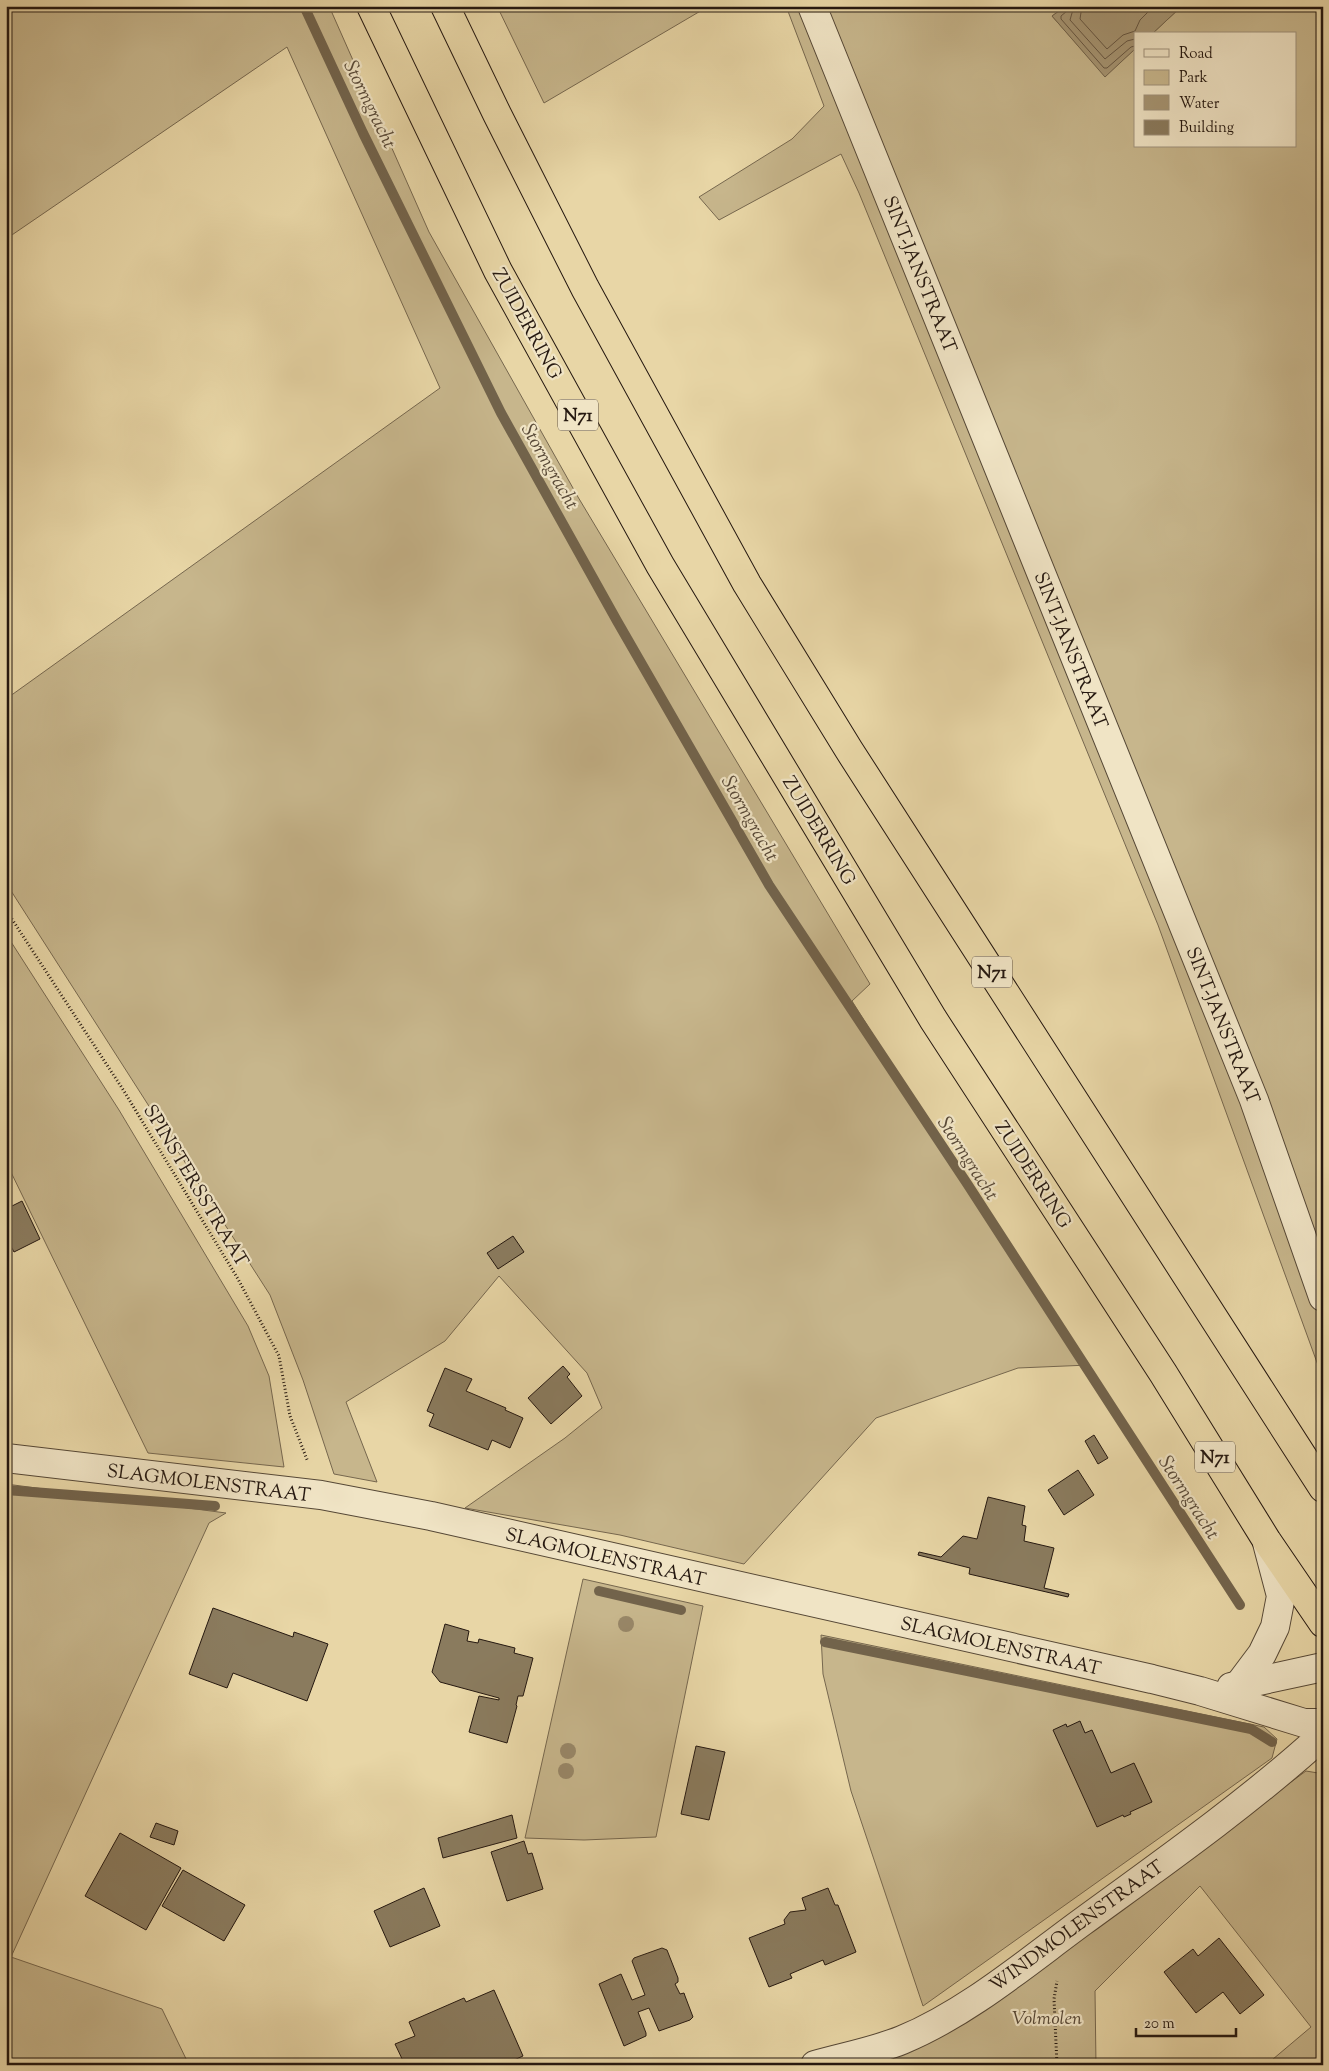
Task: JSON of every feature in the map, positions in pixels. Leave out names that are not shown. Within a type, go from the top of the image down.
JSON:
[{"type":"highway","name":"ZUIDERRING","points":[[371,6],[498,271],[660,565],[934,1020],[1163,1373],[1267,1541],[1323,1622]]},
{"type":"highway","name":"N71","points":[[445,6],[585,288],[747,584],[849,750],[1323,1488]]},
{"type":"street","name":"SINT-JANSTRAAT","points":[[812,6],[1254,1100],[1323,1297]]},
{"type":"street","name":"SLAGMOLENSTRAAT","points":[[6,1458],[321,1495],[431,1516],[1200,1691],[1316,1736]]},
{"type":"street","points":[[1238,1686],[1262,1654],[1275,1627],[1280,1604],[1281,1596],[1267,1541]]},
{"type":"street","name":"SLAGMOLENSTRAAT","points":[[1200,1691],[1238,1686],[1323,1667]]},
{"type":"street","points":[[1275,1678],[1316,1736]]},
{"type":"street","name":"WINDMOLENSTRAAT","points":[[815,2065],[902,2040],[948,2016],[1004,1980],[1259,1790],[1316,1736]]},
{"type":"path","name":"SPINSTERSSTRAAT","points":[[6,910],[122,1088],[238,1279],[279,1356],[290,1416],[321,1495]]},
{"type":"path","points":[[1056,2065],[1054,1999],[1065,1935]]},
{"type":"green space","points":[[6,6],[329,6],[429,232],[578,497],[870,984],[852,1001],[960,1174],[1089,1365],[1018,1368],[876,1418],[744,1564],[620,1535],[465,1508],[565,1438],[602,1408],[587,1373],[499,1276],[445,1341],[346,1402],[377,1482],[334,1474],[303,1380],[270,1295],[6,883],[6,699],[440,388],[287,47],[6,239]]},
{"type":"green space","points":[[497,6],[709,6],[544,103]]},
{"type":"green space","points":[[786,6],[1066,6],[1052,16],[1105,76],[1134,50],[1134,148],[1296,148],[1296,32],[1154,32],[1182,6],[1323,6],[1323,1379],[1158,925],[859,193],[841,154],[719,220],[699,197],[792,139],[824,106]]},
{"type":"green space","points":[[6,934],[119,1110],[248,1326],[269,1376],[284,1467],[148,1453],[6,1162]]},
{"type":"green space","points":[[6,1484],[226,1513],[209,1523],[11,1957],[162,2009],[189,2065],[6,2065]]},
{"type":"green space","points":[[583,1579],[703,1606],[656,1837],[584,1840],[525,1838]]},
{"type":"green space","points":[[821,1635],[1264,1727],[1277,1739],[1272,1758],[923,2006],[851,1791],[823,1674]]},
{"type":"green space","name":"Volmolen","points":[[1306,1771],[1318,1773],[1323,1780],[1323,2065],[1266,2065],[1311,2027],[1200,1886],[1095,1991],[1096,2065],[853,2065],[1181,1863]]},
{"type":"water","points":[[1066,6],[1182,6],[1154,32],[1134,32],[1134,50],[1105,77],[1052,16]]},
{"type":"building","points":[[22,1201],[40,1239],[14,1252],[6,1237],[6,1209]]},
{"type":"building","points":[[513,1236],[524,1252],[498,1269],[487,1253]]},
{"type":"building","points":[[563,1366],[570,1374],[567,1377],[582,1396],[551,1424],[528,1398]]},
{"type":"building","points":[[445,1368],[472,1379],[466,1391],[506,1408],[505,1410],[523,1418],[510,1448],[492,1440],[488,1450],[429,1426],[434,1414],[427,1411]]},
{"type":"building","points":[[1094,1435],[1108,1458],[1098,1464],[1085,1441]]},
{"type":"building","points":[[1078,1470],[1094,1495],[1064,1515],[1048,1490]]},
{"type":"building","points":[[988,1497],[1025,1506],[1022,1525],[1026,1526],[1024,1541],[1054,1548],[1044,1588],[1069,1594],[1068,1597],[969,1574],[970,1568],[918,1555],[919,1552],[941,1557],[963,1536],[977,1539]]},
{"type":"building","points":[[213,1608],[293,1637],[294,1632],[328,1644],[307,1701],[233,1673],[227,1688],[189,1674]]},
{"type":"building","points":[[445,1624],[469,1631],[467,1641],[478,1643],[479,1639],[515,1648],[514,1653],[533,1658],[523,1696],[518,1696],[507,1743],[469,1732],[479,1696],[499,1700],[499,1698],[440,1682],[432,1672]]},
{"type":"building","points":[[1080,1721],[1085,1733],[1092,1730],[1111,1773],[1134,1763],[1152,1802],[1130,1812],[1131,1814],[1124,1817],[1123,1815],[1097,1827],[1053,1730],[1066,1724],[1067,1727]]},
{"type":"building","points":[[696,1746],[725,1752],[709,1820],[681,1814]]},
{"type":"building","points":[[512,1815],[517,1838],[443,1858],[438,1838]]},
{"type":"building","points":[[156,1823],[178,1831],[174,1845],[150,1837]]},
{"type":"building","points":[[120,1833],[181,1868],[146,1930],[85,1896]]},
{"type":"building","points":[[524,1841],[528,1854],[532,1853],[543,1889],[507,1901],[491,1852]]},
{"type":"building","points":[[183,1870],[245,1905],[224,1941],[162,1906]]},
{"type":"building","points":[[424,1888],[440,1926],[390,1947],[374,1911]]},
{"type":"building","points":[[828,1888],[835,1905],[838,1905],[856,1952],[825,1965],[823,1960],[790,1974],[792,1978],[769,1987],[749,1938],[785,1924],[784,1920],[790,1912],[806,1910],[802,1898]]},
{"type":"building","points":[[1219,1938],[1264,1995],[1240,2014],[1223,1992],[1196,2013],[1164,1972],[1193,1949],[1198,1956]]},
{"type":"building","points":[[662,1948],[667,1950],[678,1978],[678,1982],[675,1984],[680,1994],[684,1993],[693,2017],[690,2020],[659,2031],[649,2008],[638,2012],[646,2036],[624,2046],[599,1984],[621,1974],[632,2000],[645,1995],[632,1961],[634,1958]]},
{"type":"building","points":[[494,1990],[523,2056],[503,2065],[405,2065],[395,2044],[415,2036],[409,2022],[464,1998],[466,2002]]},
{"type":"waterway","name":"Stormgracht","points":[[304,6],[363,133],[501,413],[617,621],[769,885],[968,1185],[1240,1605]]},
{"type":"waterway","points":[[6,1490],[215,1506]]},
{"type":"waterway","points":[[599,1591],[681,1610]]},
{"type":"waterway","points":[[825,1642],[1251,1729],[1272,1742]]}]
